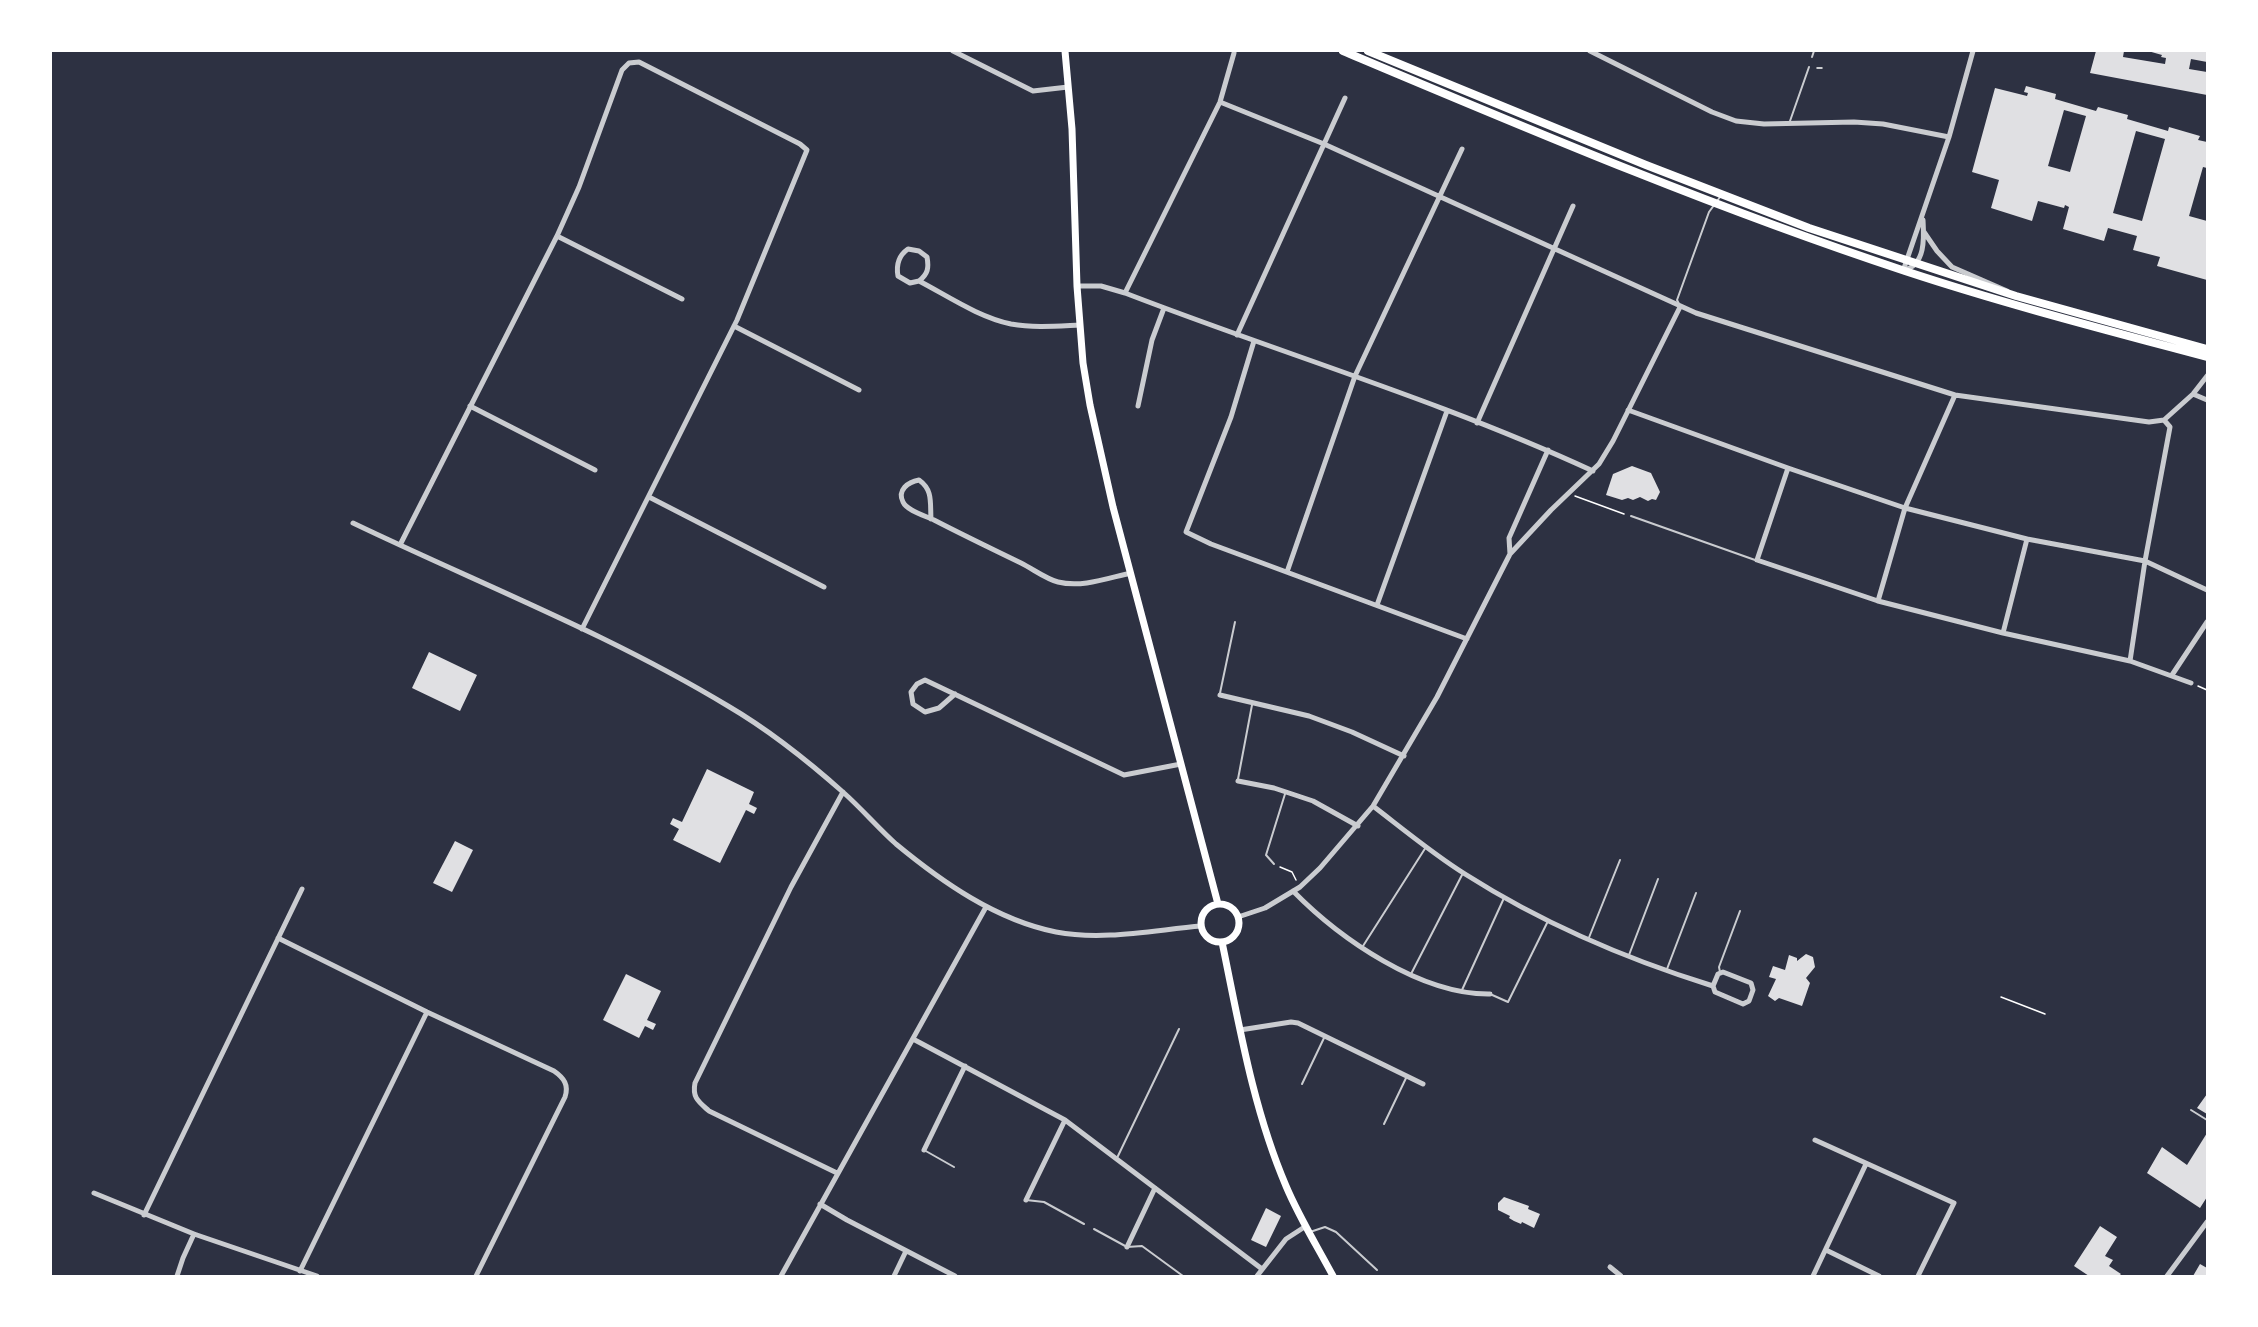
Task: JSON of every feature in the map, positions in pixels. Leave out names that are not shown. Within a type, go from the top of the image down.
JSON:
[{"type":"main road","points":[[1065,51],[1072,129],[1077,286],[1083,363],[1096,437],[1218,904]]},
{"type":"main road","points":[[1343,51],[1609,162],[2016,296],[2207,349]]},
{"type":"main road","points":[[1368,51],[1719,199],[1903,271],[2041,313],[2207,357]]},
{"type":"main road","points":[[1218,904],[1226,905],[1238,917],[1239,926],[1236,933],[1230,939],[1222,942],[1213,941],[1205,935],[1201,926],[1202,916],[1208,908],[1218,904]]},
{"type":"main road","points":[[1222,942],[1246,1059],[1271,1145],[1286,1186],[1333,1276]]},
{"type":"street","points":[[953,51],[1033,91],[1068,87]]},
{"type":"street","points":[[1590,51],[1712,112],[1736,121],[1789,124],[1854,122],[1883,124],[1949,136]]},
{"type":"street","points":[[1903,271],[1923,218],[1949,136],[1972,51]]},
{"type":"street","points":[[1125,293],[1220,102],[1234,53]]},
{"type":"street","points":[[400,545],[557,236],[579,187],[622,70],[629,63],[639,62],[800,144],[807,150],[734,326],[582,629]]},
{"type":"street","points":[[1238,335],[1345,98]]},
{"type":"street","points":[[1220,102],[1324,144],[1680,307],[1955,395],[2150,422],[2164,420],[2193,394],[2207,376]]},
{"type":"street","points":[[1287,572],[1355,376],[1462,149]]},
{"type":"street","points":[[1477,423],[1573,206]]},
{"type":"street","points":[[1903,271],[1916,264],[1925,239],[1923,218]]},
{"type":"street","points":[[1924,232],[1952,267],[2001,287],[2016,296]]},
{"type":"street","points":[[557,236],[682,299]]},
{"type":"street","points":[[919,281],[925,276],[929,267],[927,257],[919,251],[908,249],[901,255],[896,268],[898,276],[910,283],[919,281],[981,314],[1010,324],[1031,327],[1080,325]]},
{"type":"street","points":[[1077,286],[1101,286],[1125,293],[1355,376],[1548,450],[1593,471]]},
{"type":"street","points":[[1238,917],[1265,908],[1300,887],[1358,826],[1373,806],[1404,756],[1510,554],[1593,471],[1613,441],[1680,307]]},
{"type":"street","points":[[1138,406],[1152,340],[1164,308]]},
{"type":"street","points":[[734,326],[859,390]]},
{"type":"street","points":[[1254,341],[1231,417],[1186,532],[1210,544],[1467,639]]},
{"type":"street","points":[[2193,394],[2207,400]]},
{"type":"street","points":[[1878,601],[1905,508],[1955,395]]},
{"type":"street","points":[[470,406],[595,470]]},
{"type":"street","points":[[1628,410],[1905,508],[2027,539],[2145,561],[2207,590]]},
{"type":"street","points":[[1377,605],[1447,411]]},
{"type":"street","points":[[2130,661],[2145,561],[2170,427],[2164,420]]},
{"type":"street","points":[[1510,554],[1509,538],[1548,450]]},
{"type":"street","points":[[1788,468],[1757,560],[1878,601],[2003,633],[2130,661],[2192,683]]},
{"type":"street","points":[[931,519],[931,494],[927,486],[919,480],[911,482],[904,487],[901,494],[907,506],[931,519],[1057,582],[1077,584],[1131,573]]},
{"type":"street","points":[[649,497],[824,587]]},
{"type":"street","points":[[354,523],[582,629],[663,669],[732,708],[765,730],[843,792],[896,843],[940,877],[986,907],[1035,926],[1074,934],[1128,933],[1201,926]]},
{"type":"street","points":[[2003,633],[2027,539]]},
{"type":"street","points":[[2172,675],[2207,622]]},
{"type":"street","points":[[955,694],[939,708],[925,712],[913,704],[911,692],[917,684],[925,680],[955,694],[1124,775],[1181,764]]},
{"type":"street","points":[[1220,695],[1309,716],[1341,727],[1404,756]]},
{"type":"street","points":[[1238,781],[1313,801],[1358,826]]},
{"type":"street","points":[[837,1173],[710,1112],[696,1100],[693,1092],[695,1083],[802,865],[843,792]]},
{"type":"street","points":[[1373,806],[1463,873],[1504,898],[1548,921],[1628,957],[1666,972],[1713,986]]},
{"type":"street","points":[[144,1215],[302,889]]},
{"type":"street","points":[[1293,891],[1314,912],[1361,948],[1411,974],[1460,993],[1490,994]]},
{"type":"street","points":[[781,1276],[986,907]]},
{"type":"street","points":[[278,938],[561,1076],[567,1090],[476,1276]]},
{"type":"street","points":[[1720,972],[1751,983],[1753,990],[1749,1000],[1743,1004],[1715,992],[1713,986],[1720,972]]},
{"type":"street","points":[[300,1271],[427,1012]]},
{"type":"street","points":[[1240,1030],[1291,1022],[1423,1084]]},
{"type":"street","points":[[913,1039],[1065,1120],[1262,1269]]},
{"type":"street","points":[[924,1150],[965,1066]]},
{"type":"street","points":[[1026,1200],[1065,1120]]},
{"type":"street","points":[[1815,1140],[1954,1203],[1918,1276]]},
{"type":"street","points":[[1813,1276],[1866,1164]]},
{"type":"street","points":[[1127,1247],[1155,1188]]},
{"type":"street","points":[[94,1193],[194,1234],[317,1276]]},
{"type":"street","points":[[820,1204],[955,1276]]},
{"type":"street","points":[[2167,1276],[2207,1222]]},
{"type":"street","points":[[1257,1276],[1286,1239],[1308,1229]]},
{"type":"street","points":[[177,1276],[194,1234]]},
{"type":"street","points":[[1826,1250],[1879,1276]]},
{"type":"street","points":[[894,1276],[906,1251]]},
{"type":"street","points":[[1610,1268],[1621,1276]]},
{"type":"lane","points":[[1812,57],[1814,51]]},
{"type":"lane","points":[[1789,124],[1809,67]]},
{"type":"lane","points":[[1680,307],[1677,300],[1694,251],[1709,212],[1719,199]]},
{"type":"lane","points":[[1631,516],[1757,560]]},
{"type":"lane","points":[[1220,695],[1235,622]]},
{"type":"lane","points":[[1238,781],[1252,702]]},
{"type":"lane","points":[[1274,864],[1266,855],[1286,792]]},
{"type":"lane","points":[[1361,948],[1426,846]]},
{"type":"lane","points":[[1588,940],[1620,860]]},
{"type":"lane","points":[[1411,974],[1463,873]]},
{"type":"lane","points":[[1628,957],[1658,879]]},
{"type":"lane","points":[[1666,972],[1696,893]]},
{"type":"lane","points":[[1460,993],[1504,898]]},
{"type":"lane","points":[[1720,972],[1719,968],[1740,911]]},
{"type":"lane","points":[[1490,994],[1508,1002],[1548,921]]},
{"type":"lane","points":[[1117,1158],[1179,1029]]},
{"type":"lane","points":[[1302,1084],[1325,1036]]},
{"type":"lane","points":[[1383,1124],[1407,1076]]},
{"type":"lane","points":[[2191,1110],[2207,1120]]},
{"type":"lane","points":[[924,1150],[954,1167]]},
{"type":"lane","points":[[1026,1200],[1044,1202],[1084,1224]]},
{"type":"lane","points":[[1308,1229],[1325,1227],[1336,1232],[1377,1270]]},
{"type":"lane","points":[[1094,1229],[1127,1247],[1142,1246],[1183,1276]]},
{"type":"path","points":[[1569,494],[1631,516]]},
{"type":"path","points":[[2192,683],[2207,690]]},
{"type":"path","points":[[1274,864],[1292,872],[1300,887]]},
{"type":"path","points":[[2001,997],[2045,1014]]},
{"type":"building","points":[[2096,51],[2124,51],[2123,57],[2165,64],[2166,58],[2148,51],[2207,51],[2207,62],[2191,59],[2189,69],[2207,72],[2207,95],[2090,73]]},
{"type":"building","points":[[2026,86],[2056,94],[2055,99],[2096,111],[2098,107],[2128,115],[2127,119],[2168,131],[2169,127],[2200,136],[2198,140],[2207,142],[2207,168],[2203,167],[2189,216],[2207,221],[2207,280],[2157,266],[2160,257],[2133,250],[2137,236],[2108,228],[2104,241],[2063,229],[2069,207],[2065,205],[2064,208],[2038,201],[2032,221],[1991,208],[1999,180],[1972,172],[1995,88],[2027,96],[2028,93],[2024,92]],"holes":[[[2064,110],[2086,116],[2070,172],[2048,166]],[[2136,131],[2165,139],[2142,221],[2113,213]]]},
{"type":"building","points":[[1632,466],[1651,473],[1660,492],[1656,500],[1648,501],[1640,497],[1633,500],[1628,498],[1622,500],[1606,495],[1613,474]]},
{"type":"building","points":[[429,652],[477,675],[460,711],[412,688]]},
{"type":"building","points":[[707,769],[754,792],[749,804],[757,808],[754,814],[746,810],[720,863],[673,840],[679,829],[670,824],[673,818],[682,822]]},
{"type":"building","points":[[455,841],[473,850],[452,892],[433,883]]},
{"type":"building","points":[[1806,954],[1813,957],[1815,967],[1806,978],[1810,983],[1802,1006],[1779,998],[1775,1001],[1768,996],[1776,979],[1769,977],[1773,966],[1785,970],[1789,955],[1797,958],[1797,961]]},
{"type":"building","points":[[626,974],[661,991],[647,1020],[656,1024],[653,1030],[645,1026],[639,1038],[603,1020]]},
{"type":"building","points":[[2207,1094],[2207,1114],[2197,1108]]},
{"type":"building","points":[[2207,1133],[2207,1197],[2200,1208],[2147,1173],[2162,1147],[2187,1165]]},
{"type":"building","points":[[1504,1197],[1529,1206],[1528,1209],[1540,1214],[1534,1228],[1514,1221],[1509,1218],[1510,1216],[1498,1210],[1498,1203]]},
{"type":"building","points":[[1266,1208],[1281,1216],[1266,1247],[1251,1240]]},
{"type":"building","points":[[2100,1226],[2117,1237],[2105,1256],[2113,1260],[2109,1266],[2121,1274],[2119,1276],[2089,1276],[2074,1266]]},
{"type":"building","points":[[2200,1264],[2207,1268],[2207,1276],[2193,1276]]}]
